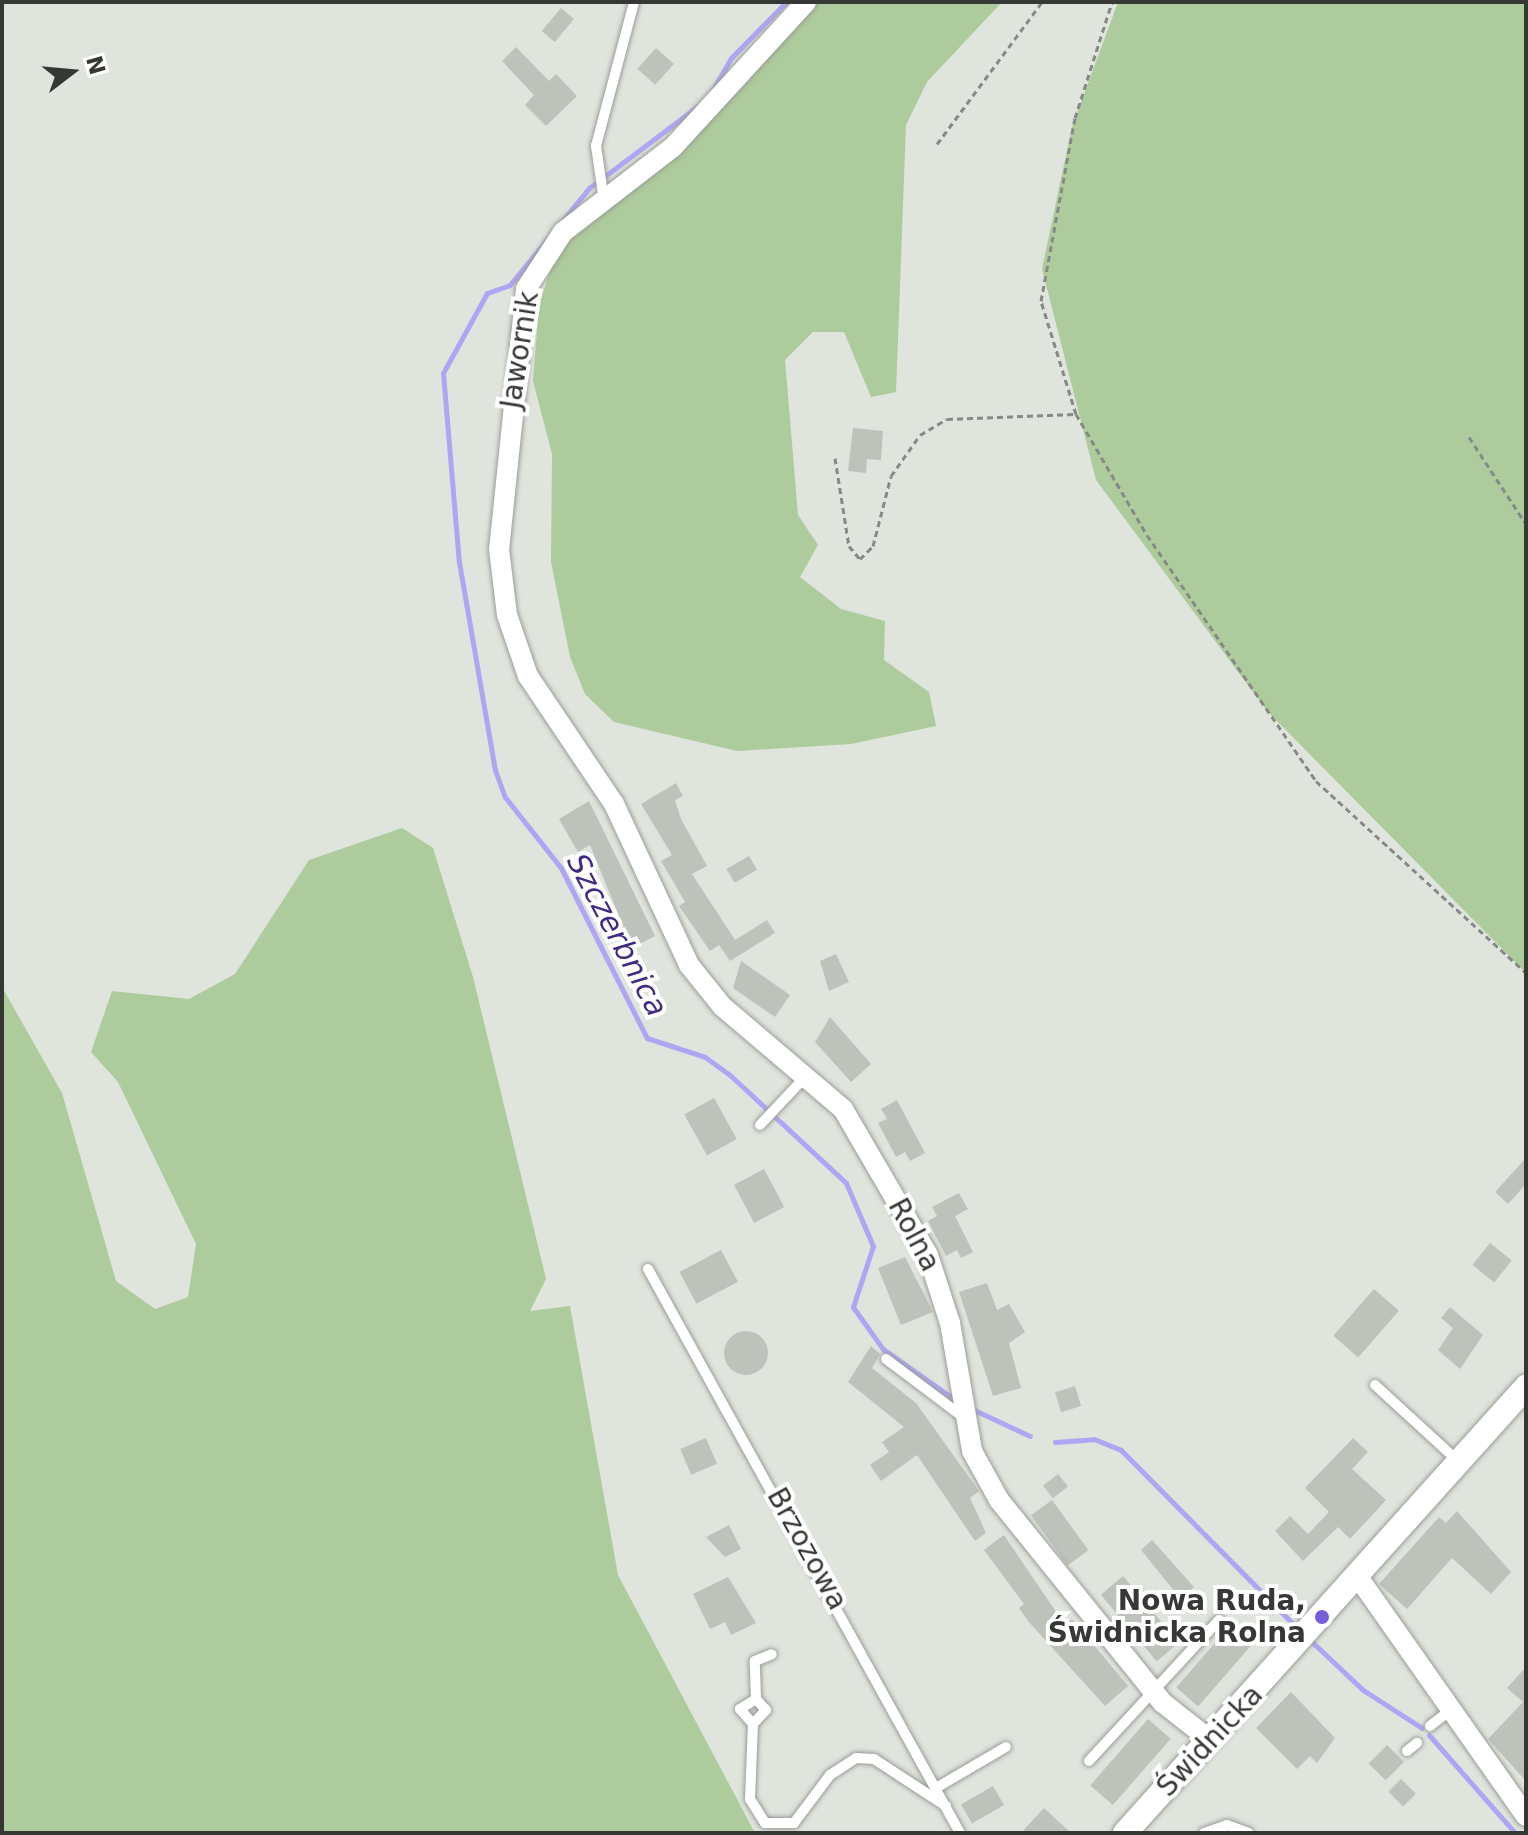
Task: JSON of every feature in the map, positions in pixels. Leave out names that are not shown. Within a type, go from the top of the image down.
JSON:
[{"type":"street","name":"Jawornik","points":[[577,747],[515,643],[499,549],[526,289],[563,232],[603,194],[673,147],[806,2]]},
{"type":"street","name":"Rolna","points":[[577,747],[614,804],[689,965],[722,1006],[808,1073],[843,1109],[928,1255],[950,1323],[963,1417],[999,1500],[1154,1691],[1210,1740]]},
{"type":"street","name":"Świdnicka","points":[[1125,1833],[1526,1387]]},
{"type":"street","points":[[1358,1577],[1448,1712],[1526,1816]]},
{"type":"lane","points":[[603,194],[596,146],[634,2]]},
{"type":"lane","points":[[760,1125],[808,1073]]},
{"type":"lane","name":"Brzozowa","points":[[648,1269],[960,1833]]},
{"type":"lane","points":[[886,1359],[963,1417]]},
{"type":"lane","points":[[1375,1385],[1460,1463]]},
{"type":"lane","points":[[1089,1761],[1219,1620]]},
{"type":"lane","points":[[753,1724],[766,1715],[756,1699],[755,1661],[772,1654]]},
{"type":"lane","points":[[756,1699],[740,1709],[753,1724],[750,1799],[765,1823],[794,1823],[830,1775],[866,1757],[947,1808]]},
{"type":"lane","points":[[1430,1726],[1448,1712]]},
{"type":"lane","points":[[1407,1751],[1417,1743]]},
{"type":"lane","points":[[936,1788],[1006,1747]]},
{"type":"lane","points":[[1204,1833],[1227,1825],[1249,1833]]},
{"type":"path","points":[[937,144],[1042,2]]},
{"type":"path","points":[[1112,2],[1075,118],[1041,301],[1076,414],[1147,535],[1316,781],[1526,973]]},
{"type":"path","points":[[835,458],[849,546],[860,559],[873,546],[891,476],[920,435],[947,419],[1076,414]]},
{"type":"path","points":[[1469,437],[1526,524]]},
{"type":"green space","points":[[806,2],[1002,2],[927,82],[906,125],[896,392],[871,397],[844,332],[813,332],[785,360],[798,515],[818,545],[800,577],[841,609],[885,621],[884,660],[929,692],[936,726],[851,744],[737,751],[614,722],[585,694],[570,657],[551,562],[552,454],[533,381],[539,305],[563,232],[664,153]]},
{"type":"green space","points":[[1118,2],[1526,2],[1526,973],[1267,711],[1096,480],[1042,269],[1072,127]]},
{"type":"green space","points":[[402,828],[433,848],[473,977],[546,1279],[530,1311],[570,1306],[618,1575],[755,1833],[2,1833],[2,987],[62,1093],[116,1281],[155,1309],[188,1297],[196,1244],[118,1082],[91,1052],[112,991],[189,999],[235,974],[309,860]]},
{"type":"building","points":[[561,8],[574,19],[555,42],[542,31]]},
{"type":"building","points":[[516,47],[549,81],[556,74],[577,96],[546,126],[525,105],[534,95],[502,61]]},
{"type":"building","points":[[656,48],[674,64],[655,85],[637,69]]},
{"type":"building","points":[[853,428],[883,431],[881,460],[867,459],[866,473],[848,471]]},
{"type":"building","points":[[676,783],[683,796],[675,800],[681,819],[707,866],[692,874],[735,940],[767,920],[775,933],[730,961],[719,945],[710,951],[679,906],[685,902],[661,861],[672,855],[641,804]]},
{"type":"building","points":[[589,801],[655,936],[632,948],[590,845],[578,852],[559,819]]},
{"type":"building","points":[[749,856],[757,870],[734,883],[726,869]]},
{"type":"building","points":[[836,954],[849,982],[829,991],[820,961]]},
{"type":"building","points":[[741,961],[790,995],[775,1017],[733,988]]},
{"type":"building","points":[[830,1017],[871,1064],[851,1082],[815,1042]]},
{"type":"building","points":[[714,1098],[737,1139],[707,1156],[684,1114]]},
{"type":"building","points":[[897,1100],[925,1153],[910,1161],[905,1152],[896,1157],[878,1123],[887,1119],[881,1109]]},
{"type":"building","points":[[1526,1158],[1526,1184],[1508,1204],[1495,1192]]},
{"type":"building","points":[[764,1169],[784,1207],[754,1223],[734,1185]]},
{"type":"building","points":[[959,1193],[968,1209],[955,1216],[973,1252],[961,1258],[957,1250],[946,1256],[928,1221],[937,1216],[932,1207]]},
{"type":"building","points":[[1490,1243],[1512,1261],[1494,1282],[1472,1265]]},
{"type":"building","points":[[721,1250],[738,1282],[696,1304],[680,1272]]},
{"type":"building","points":[[905,1257],[933,1312],[901,1325],[878,1268]]},
{"type":"building","points":[[987,1283],[997,1310],[1009,1304],[1025,1332],[1009,1343],[1021,1388],[993,1396],[959,1292]]},
{"type":"building","points":[[1374,1289],[1399,1311],[1358,1357],[1333,1336]]},
{"type":"building","points":[[1450,1307],[1483,1335],[1460,1369],[1438,1350],[1453,1328],[1441,1318]]},
{"type":"building","points":[[746,1331],[761,1338],[768,1353],[761,1368],[746,1375],[731,1368],[724,1353],[731,1338]]},
{"type":"building","points":[[871,1346],[880,1354],[872,1368],[916,1403],[979,1491],[970,1498],[986,1533],[975,1541],[917,1455],[881,1481],[870,1465],[889,1452],[882,1442],[904,1427],[848,1382]]},
{"type":"building","points":[[1075,1386],[1081,1406],[1061,1412],[1055,1392]]},
{"type":"building","points":[[706,1438],[717,1464],[691,1475],[680,1449]]},
{"type":"building","points":[[1353,1438],[1368,1452],[1352,1469],[1386,1500],[1350,1539],[1338,1527],[1303,1561],[1275,1531],[1290,1516],[1308,1534],[1329,1512],[1305,1488]]},
{"type":"building","points":[[1058,1474],[1068,1487],[1053,1498],[1043,1486]]},
{"type":"building","points":[[1052,1500],[1088,1550],[1067,1565],[1031,1515]]},
{"type":"building","points":[[1457,1511],[1511,1572],[1491,1594],[1452,1558],[1407,1609],[1379,1584],[1439,1517],[1446,1523]]},
{"type":"building","points":[[729,1525],[741,1549],[725,1557],[706,1537]]},
{"type":"building","points":[[1004,1535],[1065,1625],[1072,1619],[1128,1686],[1105,1706],[1028,1621],[1019,1608],[1024,1604],[984,1550]]},
{"type":"building","points":[[1152,1540],[1194,1587],[1180,1598],[1141,1550]]},
{"type":"building","points":[[1123,1576],[1179,1643],[1157,1661],[1101,1595]]},
{"type":"building","points":[[728,1577],[756,1623],[731,1635],[725,1622],[710,1629],[693,1594]]},
{"type":"building","points":[[1234,1621],[1256,1640],[1198,1706],[1176,1687]]},
{"type":"building","points":[[1526,1667],[1526,1781],[1488,1739],[1523,1702],[1507,1688]]},
{"type":"building","points":[[1291,1692],[1335,1738],[1317,1763],[1310,1756],[1297,1769],[1256,1728]]},
{"type":"building","points":[[1148,1719],[1171,1739],[1113,1805],[1090,1785]]},
{"type":"building","points":[[1387,1745],[1404,1762],[1386,1780],[1369,1763]]},
{"type":"building","points":[[1401,1779],[1416,1794],[1403,1807],[1388,1792]]},
{"type":"building","points":[[993,1786],[1004,1805],[972,1824],[961,1804]]},
{"type":"building","points":[[1044,1808],[1071,1833],[1021,1833]]},
{"type":"waterway","name":"Szczerbnica","points":[[711,93],[731,58],[786,2]]},
{"type":"waterway","name":"Szczerbnica","points":[[698,106],[589,188],[510,285],[487,293],[443,373],[459,562],[495,770],[505,797],[561,868],[647,1038],[705,1057],[731,1076],[846,1183],[873,1246],[853,1307],[883,1349],[958,1402]]},
{"type":"waterway","name":"Szczerbnica","points":[[970,1408],[1030,1436]]},
{"type":"waterway","name":"Szczerbnica","points":[[1055,1442],[1094,1439],[1121,1450],[1300,1631]]},
{"type":"waterway","name":"Szczerbnica","points":[[1310,1640],[1363,1690],[1422,1728]]},
{"type":"waterway","name":"Szczerbnica","points":[[1429,1735],[1515,1833]]},
{"type":"place","name":"Nowa Ruda, Świdnicka Rolna","points":[[1322,1617]]}]
